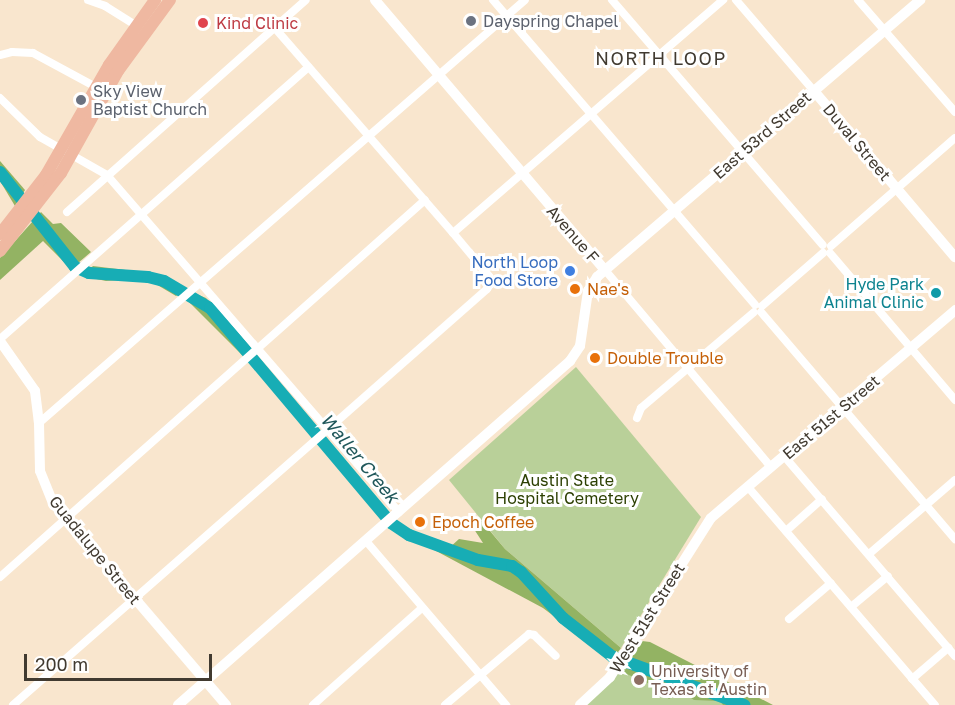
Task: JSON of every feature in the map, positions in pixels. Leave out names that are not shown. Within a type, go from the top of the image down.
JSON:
[{"type":"main road","points":[[67,153],[96,87],[155,0]]},
{"type":"main road","points":[[0,251],[67,153],[118,71],[170,0]]},
{"type":"main road","points":[[0,234],[30,206]]},
{"type":"street","points":[[88,0],[105,6],[136,26]]},
{"type":"street","points":[[68,212],[106,175],[306,0]]},
{"type":"street","name":"Avenue F","points":[[375,0],[771,467]]},
{"type":"street","points":[[493,0],[955,539]]},
{"type":"street","points":[[39,423],[525,0]]},
{"type":"street","points":[[612,0],[955,400]]},
{"type":"street","points":[[453,233],[723,0]]},
{"type":"street","name":"Duval Street","points":[[736,0],[955,257]]},
{"type":"street","points":[[858,0],[955,112]]},
{"type":"street","name":"East 53rd Street","points":[[393,518],[570,361],[579,346],[588,291],[604,270],[920,0]]},
{"type":"street","points":[[14,705],[322,435],[491,283],[489,276],[453,233],[275,28]]},
{"type":"street","points":[[0,55],[12,52],[33,53],[96,87]]},
{"type":"street","points":[[0,340],[308,67]]},
{"type":"street","points":[[0,98],[26,126],[106,175],[200,283],[253,355],[393,518],[178,705]]},
{"type":"street","points":[[637,418],[641,408],[955,138]]},
{"type":"street","points":[[0,577],[253,355],[425,200]]},
{"type":"street","name":"East 51st Street","points":[[706,524],[955,310]]},
{"type":"street","name":"Guadalupe Street","points":[[0,340],[31,383],[37,401],[38,454],[42,479],[53,503],[226,705]]},
{"type":"street","points":[[784,456],[955,656]]},
{"type":"street","points":[[869,554],[955,480]]},
{"type":"street","points":[[748,487],[935,705]]},
{"type":"street","points":[[786,531],[822,500]]},
{"type":"street","name":"West 51st Street","points":[[580,705],[617,667],[706,524]]},
{"type":"street","points":[[366,541],[506,705]]},
{"type":"street","points":[[851,607],[888,576]]},
{"type":"street","points":[[789,619],[831,583]]},
{"type":"street","points":[[313,705],[422,608]]},
{"type":"street","points":[[445,705],[529,634],[534,635],[556,656]]},
{"type":"street","points":[[912,679],[948,648]]},
{"type":"green space","points":[[0,161],[25,190],[15,206],[0,181]]},
{"type":"green space","points":[[41,212],[53,224],[61,223],[91,252],[71,269],[43,241],[0,280],[0,258]]},
{"type":"green space","points":[[93,266],[158,274],[185,288],[176,296],[154,283],[138,279],[106,281],[82,276]]},
{"type":"green space","points":[[196,294],[206,298],[249,348],[242,355],[188,301]]},
{"type":"green space","name":"Austin State Hospital Cemetery","points":[[576,367],[701,517],[621,648],[505,549],[449,480]]},
{"type":"green space","points":[[480,519],[505,549],[621,648],[612,660],[543,608],[395,529],[399,526],[411,535],[448,549],[459,539],[483,543],[472,526]]},
{"type":"green space","points":[[642,641],[650,642],[773,705],[723,705],[720,701],[694,700],[681,691],[669,699],[652,685],[622,672]]},
{"type":"green space","name":"University of Texas at Austin","points":[[625,653],[634,665],[744,705],[580,705]]},
{"type":"waterway","name":"Waller Creek","points":[[0,172],[75,267],[89,273],[148,277],[164,281],[210,308],[391,523],[409,535],[478,560],[512,566],[521,572],[563,618],[613,657],[744,705]]},
{"type":"place","name":"Dayspring Chapel","points":[[471,21]]},
{"type":"place","name":"Kind Clinic","points":[[203,23]]},
{"type":"place","name":"Sky View Baptist Church","points":[[81,100]]},
{"type":"place","name":"North Loop Food Store","points":[[570,271]]},
{"type":"place","name":"Nae's","points":[[575,289]]},
{"type":"place","name":"Hyde Park Animal Clinic","points":[[936,293]]},
{"type":"place","name":"Double Trouble","points":[[595,358]]},
{"type":"place","name":"Epoch Coffee","points":[[420,522]]},
{"type":"place","name":"University of Texas at Austin","points":[[639,680]]},
{"type":"district","name":"NORTH LOOP","points":[[661,58]]}]
